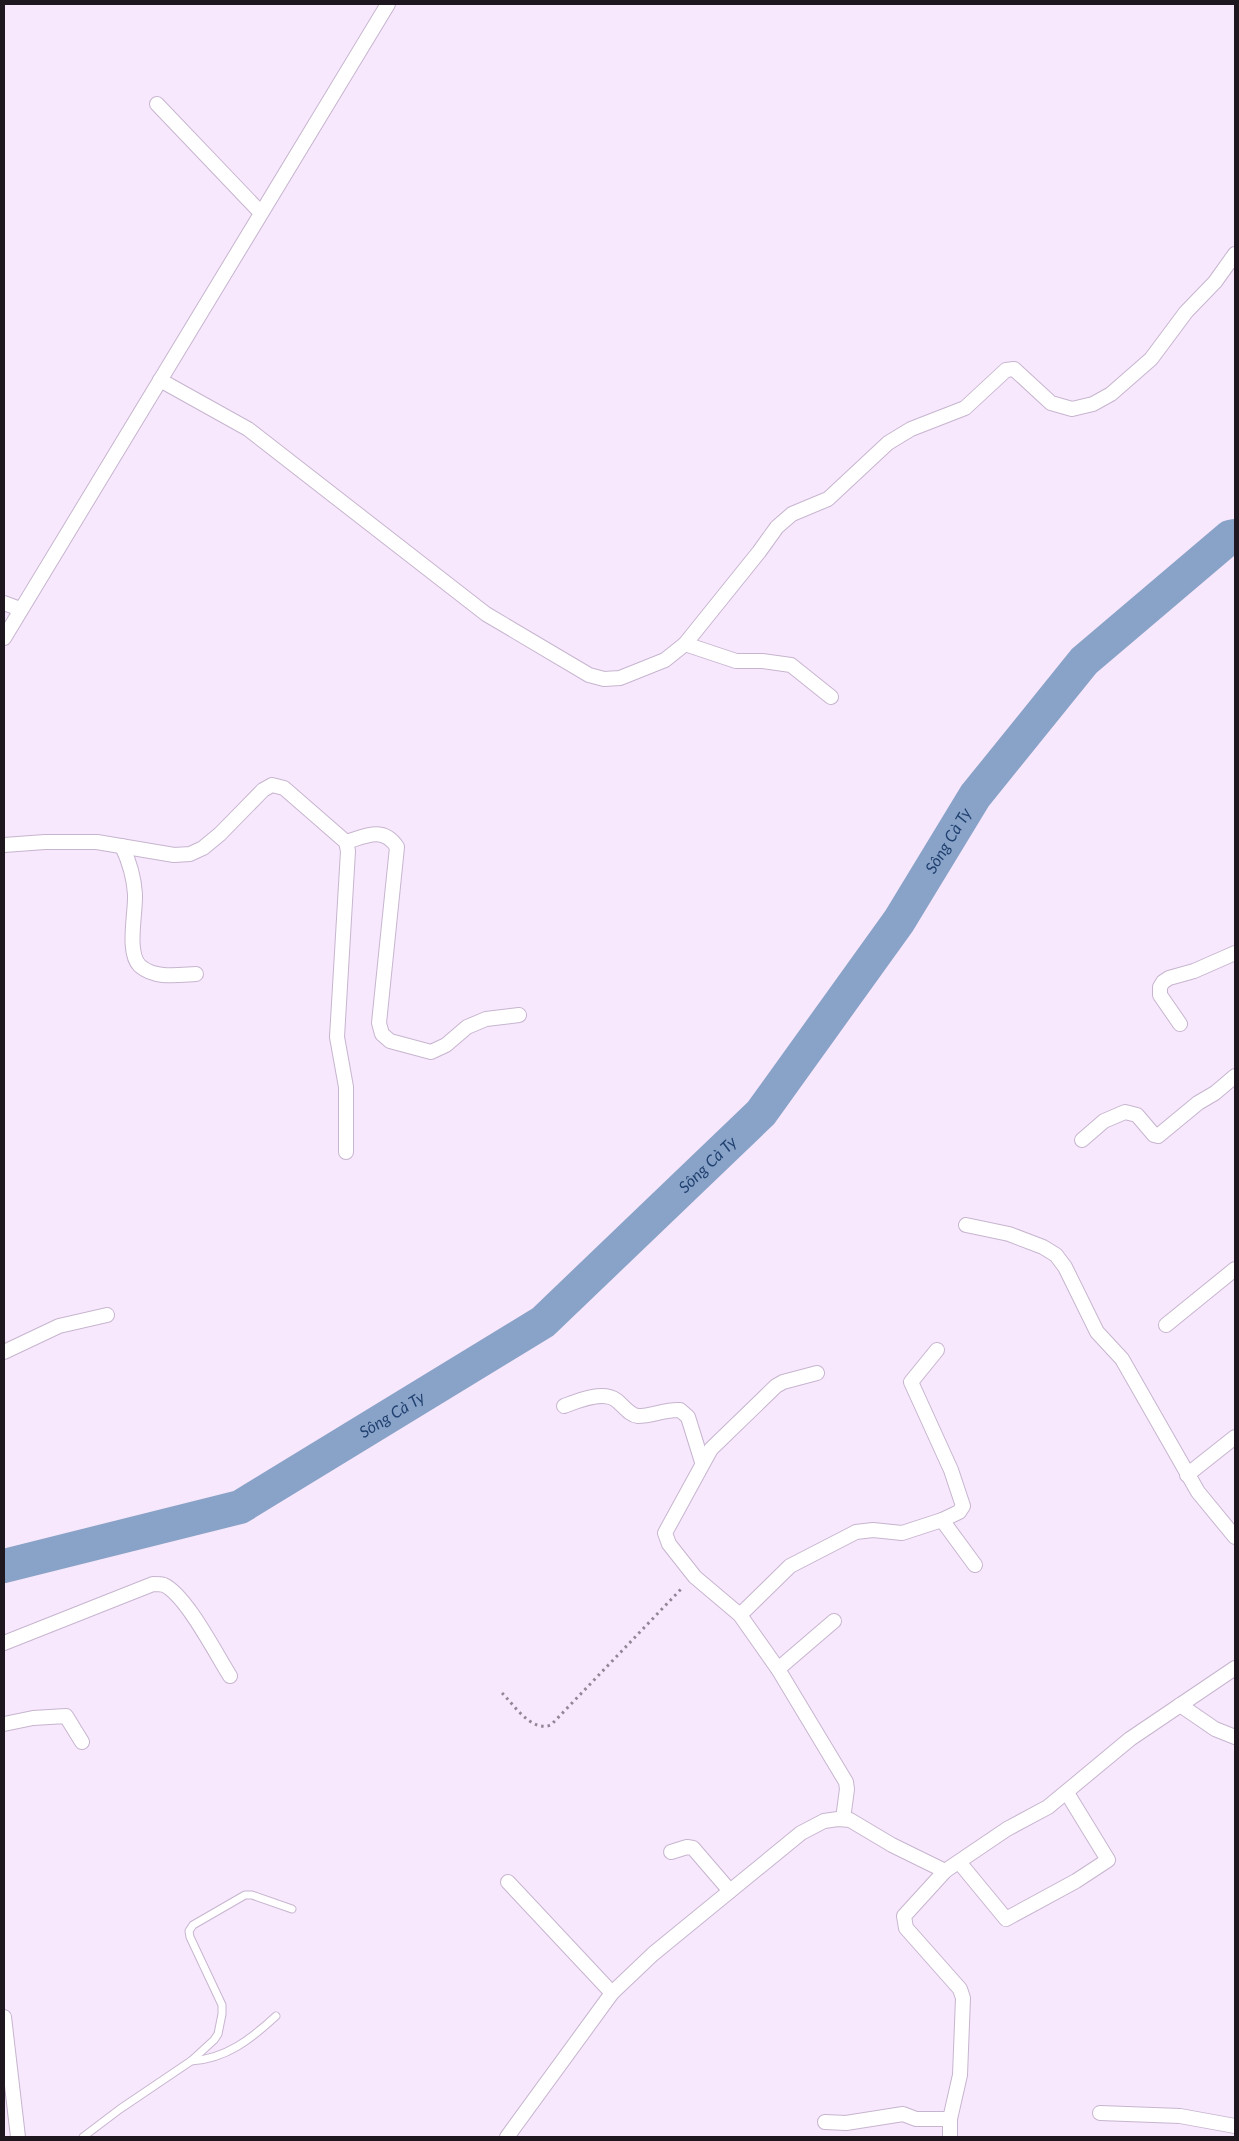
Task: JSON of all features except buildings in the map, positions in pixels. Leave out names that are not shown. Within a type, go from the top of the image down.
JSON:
[{"type":"street","points":[[4,638],[388,4]]},
{"type":"street","points":[[157,104],[261,213]]},
{"type":"street","points":[[160,380],[248,430],[486,614],[589,675],[604,679],[620,678],[655,665],[685,644],[777,527],[792,514],[828,499],[888,443],[911,429],[965,408],[1006,370],[1011,369],[1050,404],[1072,409],[1093,404],[1111,394],[1152,359],[1186,312],[1215,282],[1235,254]]},
{"type":"street","points":[[4,603],[20,609]]},
{"type":"street","points":[[685,644],[736,661],[762,660],[791,665],[831,697]]},
{"type":"street","points":[[4,845],[71,841],[122,846],[174,855],[190,854],[203,848],[220,834],[263,790],[272,785],[284,788],[346,842],[348,851],[337,1037],[346,1087],[346,1152]]},
{"type":"street","points":[[346,842],[379,833],[391,837],[397,847],[379,1023],[382,1034],[390,1041],[432,1052],[446,1045],[468,1027],[486,1019],[519,1015]]},
{"type":"street","points":[[122,846],[129,861],[135,894],[133,955],[137,962],[149,972],[164,976],[196,974]]},
{"type":"street","points":[[1180,1024],[1160,995],[1160,986],[1163,982],[1235,953]]},
{"type":"street","points":[[1082,1140],[1104,1121],[1125,1112],[1137,1115],[1154,1135],[1158,1136],[1235,1076]]},
{"type":"street","points":[[966,1225],[1008,1234],[1043,1247],[1056,1255],[1065,1267],[1097,1332],[1122,1359],[1187,1475],[1198,1492],[1235,1537]]},
{"type":"street","points":[[1166,1325],[1235,1269]]},
{"type":"street","points":[[4,1352],[59,1326],[106,1315]]},
{"type":"street","points":[[740,1615],[790,1566],[856,1532],[873,1530],[890,1534],[902,1533],[942,1520],[959,1512],[963,1506],[941,1446],[911,1382],[911,1379],[938,1350]]},
{"type":"street","points":[[817,1373],[783,1382],[776,1386],[711,1449],[702,1462],[664,1533],[668,1544],[695,1576],[740,1615],[778,1669],[844,1777],[847,1789],[843,1819]]},
{"type":"street","points":[[564,1406],[577,1401],[604,1396],[616,1400],[632,1415],[638,1416],[680,1410],[688,1417],[702,1462]]},
{"type":"street","points":[[1187,1475],[1235,1437]]},
{"type":"street","points":[[942,1520],[975,1565]]},
{"type":"street","points":[[4,1644],[153,1584],[162,1584],[170,1588],[186,1605],[230,1676]]},
{"type":"street","points":[[778,1669],[834,1621]]},
{"type":"street","points":[[950,2137],[950,2119],[960,2075],[963,1998],[960,1989],[906,1928],[904,1916],[945,1871],[1007,1830],[1048,1807],[1130,1739],[1235,1668]]},
{"type":"street","points":[[1180,1705],[1215,1729],[1235,1737]]},
{"type":"street","points":[[4,1724],[33,1718],[66,1716],[82,1742]]},
{"type":"street","points":[[959,1862],[1006,1919],[1076,1881],[1108,1860],[1067,1793]]},
{"type":"street","points":[[507,2137],[612,1993],[653,1954],[807,1829],[824,1821],[843,1819],[860,1825],[892,1845],[945,1871]]},
{"type":"street","points":[[671,1852],[687,1846],[693,1848],[730,1891]]},
{"type":"street","points":[[508,1882],[612,1993]]},
{"type":"street","points":[[4,2016],[18,2137]]},
{"type":"street","points":[[1100,2113],[1180,2116],[1235,2126]]},
{"type":"street","points":[[825,2122],[846,2123],[903,2114],[916,2119],[950,2119]]},
{"type":"lane","points":[[83,2137],[190,2061],[218,2034],[222,2005],[189,1931],[193,1925],[245,1895],[252,1895],[292,1909]]},
{"type":"lane","points":[[190,2061],[208,2060],[220,2056],[256,2034],[276,2016]]},
{"type":"path","points":[[502,1693],[532,1723],[544,1727],[551,1725],[695,1576]]},
{"type":"waterway","name":"Sông Cà Ty","points":[[4,1566],[240,1507],[543,1322],[761,1113],[899,921],[975,796],[1084,661],[1230,537],[1235,536]]}]
